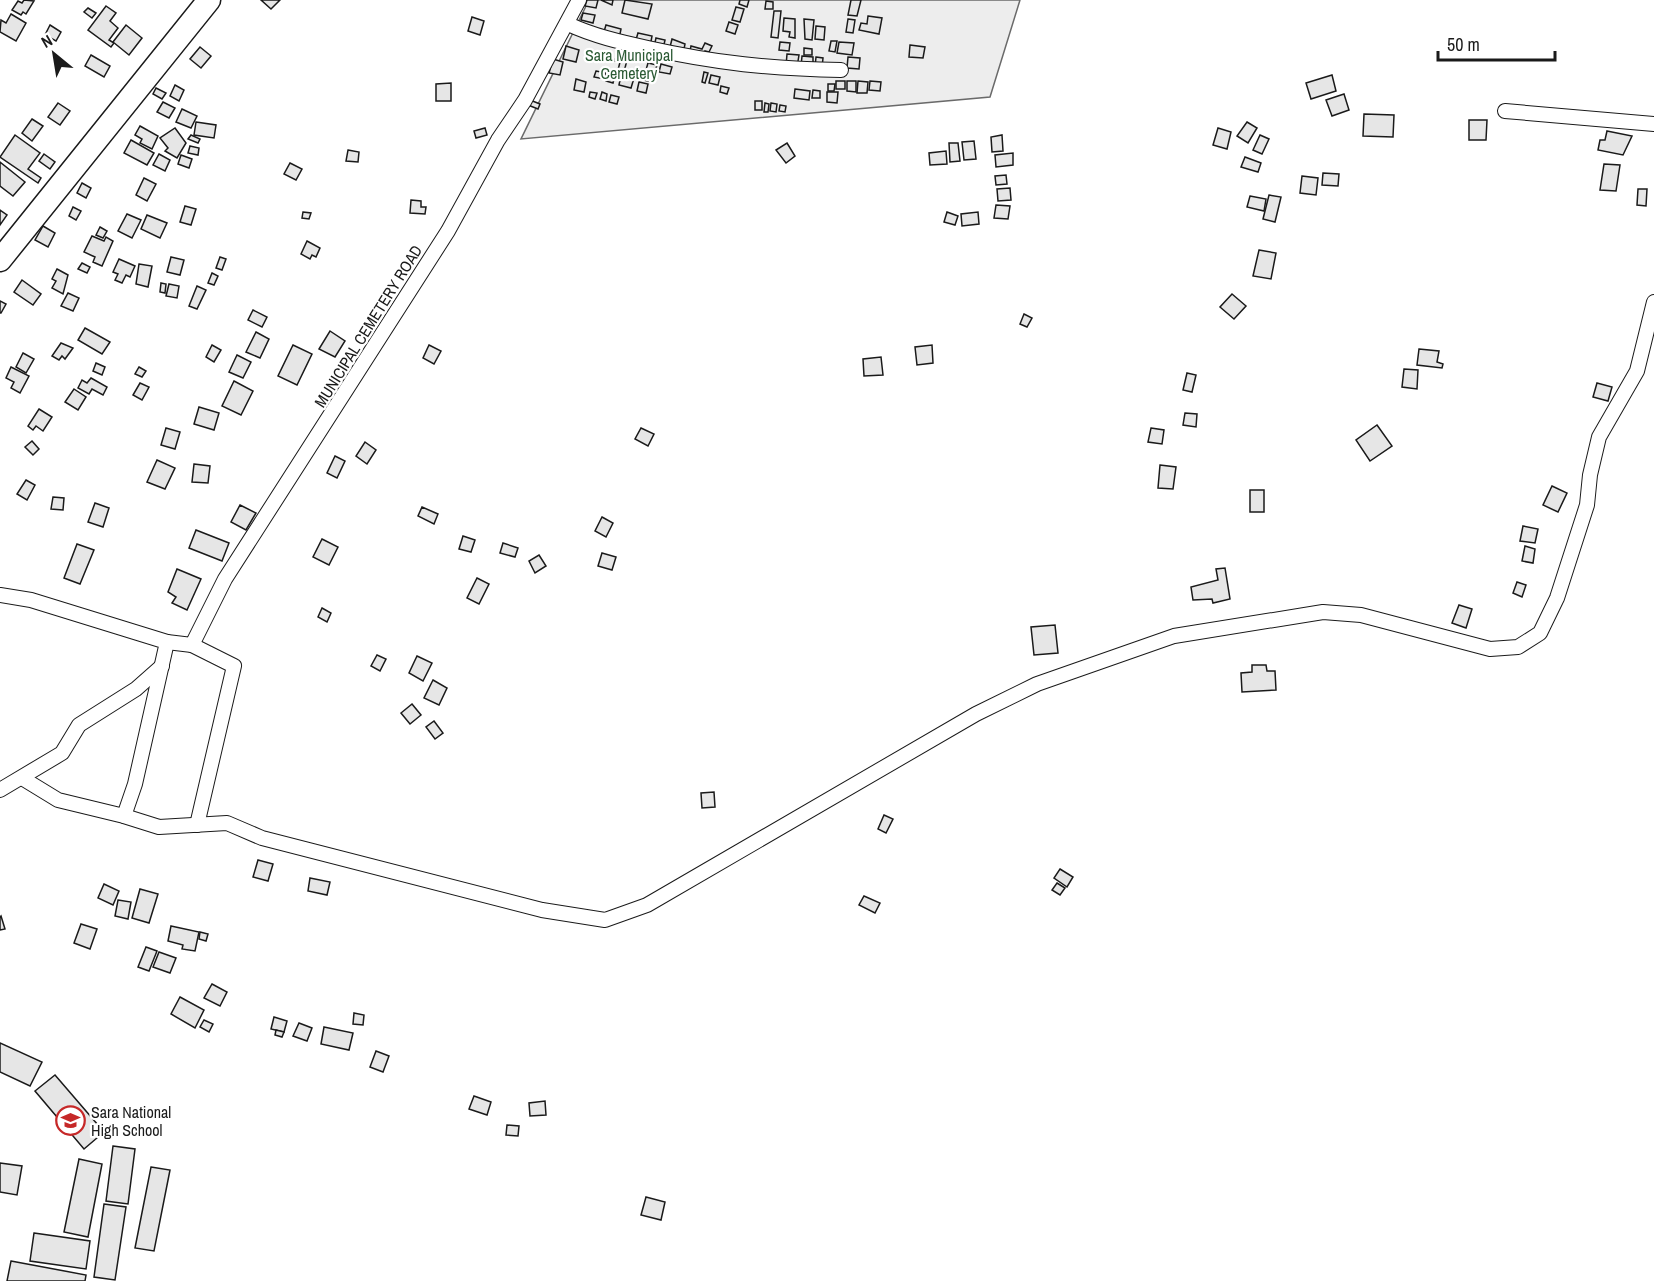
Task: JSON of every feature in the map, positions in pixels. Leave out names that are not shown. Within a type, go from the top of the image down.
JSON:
[{"type":"main road","points":[[0,260],[209,0]]},
{"type":"street","name":"MUNICIPAL CEMETERY ROAD","points":[[192,645],[225,579],[441,241],[568,24],[579,0]]},
{"type":"street","points":[[568,24],[594,36],[707,62],[841,70]]},
{"type":"street","points":[[1505,111],[1654,124]]},
{"type":"street","points":[[22,778],[58,800],[124,816],[159,828],[227,823],[262,838],[542,910],[605,920],[647,905],[976,714],[1038,684],[1174,636],[1323,612],[1361,615],[1490,649],[1518,647],[1540,633],[1557,598],[1587,505],[1590,475],[1599,437],[1637,371],[1648,357],[1654,302]]},
{"type":"street","points":[[0,595],[31,600],[167,642],[192,645],[234,666],[197,825]]},
{"type":"street","points":[[124,816],[135,784],[167,642]]},
{"type":"street","points":[[0,790],[62,753],[80,725],[136,689],[163,664]]},
{"type":"shaded area","name":"Sara Municipal Cemetery","points":[[589,0],[1020,0],[990,97],[521,139]]},
{"type":"building","points":[[24,0],[34,1],[26,14],[23,12],[21,15],[12,10],[18,1],[22,3]]},
{"type":"building","points":[[261,0],[280,0],[271,9]]},
{"type":"building","points":[[587,0],[598,0],[596,8],[585,6]]},
{"type":"building","points":[[601,0],[613,0],[612,5]]},
{"type":"building","points":[[625,0],[652,4],[648,19],[622,13]]},
{"type":"building","points":[[740,0],[749,0],[747,7],[739,4]]},
{"type":"building","points":[[851,0],[861,0],[857,16],[848,15]]},
{"type":"building","points":[[766,1],[773,2],[773,9],[765,9]]},
{"type":"building","points":[[106,6],[116,13],[110,21],[118,28],[109,40],[114,43],[111,47],[88,30]]},
{"type":"building","points":[[736,7],[744,9],[740,22],[732,20]]},
{"type":"building","points":[[88,8],[96,13],[92,18],[84,12]]},
{"type":"building","points":[[774,11],[781,11],[778,38],[771,37]]},
{"type":"building","points":[[583,13],[595,15],[593,23],[581,20]]},
{"type":"building","points":[[11,14],[26,23],[16,41],[0,32],[1,20],[6,23]]},
{"type":"building","points":[[868,16],[882,18],[879,34],[859,30],[861,23],[867,24]]},
{"type":"building","points":[[472,17],[484,21],[480,35],[468,31]]},
{"type":"building","points":[[784,18],[795,19],[795,38],[789,37],[790,32],[783,31]]},
{"type":"building","points":[[804,19],[814,20],[812,40],[805,39]]},
{"type":"building","points":[[848,19],[855,20],[853,33],[846,32]]},
{"type":"building","points":[[729,22],[738,25],[735,34],[726,31]]},
{"type":"building","points":[[50,25],[61,32],[56,41],[45,35]]},
{"type":"building","points":[[126,25],[142,38],[129,55],[113,42]]},
{"type":"building","points":[[606,25],[621,29],[619,39],[603,35]]},
{"type":"building","points":[[816,26],[825,27],[824,40],[815,39]]},
{"type":"building","points":[[638,33],[652,36],[650,47],[635,43]]},
{"type":"building","points":[[656,38],[665,40],[663,49],[654,47]]},
{"type":"building","points":[[672,39],[685,44],[683,54],[669,51]]},
{"type":"building","points":[[831,41],[837,41],[835,52],[829,51]]},
{"type":"building","points":[[780,42],[790,43],[789,51],[779,50]]},
{"type":"building","points":[[839,42],[854,43],[852,55],[837,53]]},
{"type":"building","points":[[705,43],[712,46],[709,52],[705,51],[703,59],[689,56],[691,46],[702,49]]},
{"type":"building","points":[[910,45],[925,47],[923,58],[909,57]]},
{"type":"building","points":[[566,46],[579,50],[576,62],[563,59]]},
{"type":"building","points":[[200,47],[211,56],[201,68],[190,59]]},
{"type":"building","points":[[804,48],[812,49],[812,55],[804,55]]},
{"type":"building","points":[[617,53],[628,56],[624,72],[618,70],[620,62],[615,61]]},
{"type":"building","points":[[787,54],[799,55],[797,67],[786,66]]},
{"type":"building","points":[[91,55],[110,66],[104,77],[85,66]]},
{"type":"building","points":[[802,56],[813,57],[813,68],[801,67]]},
{"type":"building","points":[[816,57],[823,58],[822,68],[815,67]]},
{"type":"building","points":[[848,57],[860,58],[859,69],[847,68]]},
{"type":"building","points":[[553,59],[563,62],[560,75],[549,73]]},
{"type":"building","points":[[648,63],[657,65],[655,72],[646,70]]},
{"type":"building","points":[[661,64],[672,67],[670,74],[659,72]]},
{"type":"building","points":[[634,69],[650,73],[648,81],[632,77]]},
{"type":"building","points":[[596,71],[606,73],[604,79],[594,77]]},
{"type":"building","points":[[704,72],[708,73],[705,83],[702,82]]},
{"type":"building","points":[[608,74],[615,75],[613,83],[606,81]]},
{"type":"building","points":[[621,75],[634,78],[631,88],[619,85]]},
{"type":"building","points":[[711,75],[720,77],[718,85],[709,83]]},
{"type":"building","points":[[1332,75],[1336,91],[1311,99],[1306,83]]},
{"type":"building","points":[[576,79],[586,82],[584,92],[574,90]]},
{"type":"building","points":[[836,81],[845,81],[845,89],[836,89]]},
{"type":"building","points":[[847,81],[856,81],[856,92],[847,91]]},
{"type":"building","points":[[858,81],[868,82],[867,93],[857,93]]},
{"type":"building","points":[[870,81],[881,82],[880,91],[869,90]]},
{"type":"building","points":[[639,82],[648,84],[646,93],[637,91]]},
{"type":"building","points":[[451,83],[451,101],[436,101],[436,84]]},
{"type":"building","points":[[828,84],[835,84],[834,91],[828,91]]},
{"type":"building","points":[[175,85],[184,90],[179,101],[170,96]]},
{"type":"building","points":[[721,86],[729,88],[727,94],[720,92]]},
{"type":"building","points":[[156,88],[166,93],[162,99],[153,94]]},
{"type":"building","points":[[795,89],[810,91],[809,100],[794,98]]},
{"type":"building","points":[[813,90],[820,91],[820,98],[812,98]]},
{"type":"building","points":[[590,92],[597,93],[595,99],[589,97]]},
{"type":"building","points":[[602,92],[607,94],[606,101],[600,99]]},
{"type":"building","points":[[827,92],[838,92],[837,103],[827,102]]},
{"type":"building","points":[[1344,94],[1349,110],[1332,116],[1326,100]]},
{"type":"building","points":[[611,95],[619,97],[617,104],[609,102]]},
{"type":"building","points":[[530,100],[540,104],[538,109],[528,105]]},
{"type":"building","points":[[755,101],[762,101],[762,110],[755,110]]},
{"type":"building","points":[[163,102],[175,108],[169,118],[157,112]]},
{"type":"building","points":[[58,103],[70,111],[60,125],[48,117]]},
{"type":"building","points":[[765,103],[769,104],[768,112],[764,112]]},
{"type":"building","points":[[771,103],[777,104],[776,112],[770,111]]},
{"type":"building","points":[[780,105],[786,106],[785,112],[779,111]]},
{"type":"building","points":[[182,109],[197,116],[191,128],[176,122]]},
{"type":"building","points":[[1364,114],[1394,115],[1393,137],[1363,136]]},
{"type":"building","points":[[32,119],[43,126],[32,141],[22,133]]},
{"type":"building","points":[[1469,120],[1487,120],[1486,140],[1469,140]]},
{"type":"building","points":[[196,122],[216,125],[214,138],[194,135]]},
{"type":"building","points":[[1247,122],[1257,128],[1248,143],[1237,136]]},
{"type":"building","points":[[140,126],[158,136],[152,149],[140,143],[142,139],[135,135]]},
{"type":"building","points":[[175,128],[186,143],[177,158],[165,151],[168,148],[160,138]]},
{"type":"building","points":[[485,128],[487,135],[476,138],[474,131]]},
{"type":"building","points":[[1218,128],[1231,132],[1227,149],[1213,145]]},
{"type":"building","points":[[1607,131],[1632,136],[1623,155],[1598,150],[1600,140],[1605,140]]},
{"type":"building","points":[[15,135],[40,153],[28,169],[41,178],[38,183],[0,157]]},
{"type":"building","points":[[191,135],[200,139],[198,143],[188,139]]},
{"type":"building","points":[[1002,135],[1003,151],[992,152],[991,137]]},
{"type":"building","points":[[1260,135],[1269,139],[1262,154],[1253,150]]},
{"type":"building","points":[[131,140],[154,153],[147,165],[124,153]]},
{"type":"building","points":[[974,141],[976,159],[964,160],[962,142]]},
{"type":"building","points":[[787,143],[795,156],[786,163],[776,150]]},
{"type":"building","points":[[949,143],[958,143],[960,161],[950,162]]},
{"type":"building","points":[[190,146],[199,148],[198,155],[188,153]]},
{"type":"building","points":[[348,150],[359,152],[358,162],[346,161]]},
{"type":"building","points":[[946,151],[947,164],[930,165],[929,153]]},
{"type":"building","points":[[1013,153],[1013,165],[996,167],[995,155]]},
{"type":"building","points":[[44,154],[55,162],[50,169],[39,161]]},
{"type":"building","points":[[159,154],[170,160],[165,171],[153,165]]},
{"type":"building","points":[[181,155],[192,159],[189,168],[178,164]]},
{"type":"building","points":[[1245,157],[1261,163],[1258,172],[1241,167]]},
{"type":"building","points":[[0,162],[25,182],[13,196],[0,186]]},
{"type":"building","points":[[290,163],[302,169],[296,180],[284,174]]},
{"type":"building","points":[[1604,164],[1620,165],[1616,191],[1600,190]]},
{"type":"building","points":[[1323,173],[1339,174],[1338,186],[1322,185]]},
{"type":"building","points":[[1006,175],[1007,184],[996,185],[995,176]]},
{"type":"building","points":[[1302,176],[1318,178],[1316,195],[1300,193]]},
{"type":"building","points":[[144,178],[156,184],[147,201],[136,195]]},
{"type":"building","points":[[82,183],[91,188],[86,198],[77,193]]},
{"type":"building","points":[[1010,188],[1011,200],[998,201],[997,189]]},
{"type":"building","points":[[1638,189],[1647,189],[1646,206],[1637,205]]},
{"type":"building","points":[[1269,195],[1281,197],[1275,222],[1263,219]]},
{"type":"building","points":[[1250,196],[1266,199],[1264,211],[1247,207]]},
{"type":"building","points":[[411,200],[421,201],[421,207],[426,207],[425,214],[410,213]]},
{"type":"building","points":[[996,205],[1010,206],[1008,219],[994,218]]},
{"type":"building","points":[[185,206],[196,209],[191,225],[180,222]]},
{"type":"building","points":[[73,207],[81,211],[76,220],[69,216]]},
{"type":"building","points":[[0,210],[7,215],[0,225]]},
{"type":"building","points":[[303,212],[311,213],[309,219],[302,218]]},
{"type":"building","points":[[947,212],[958,216],[955,225],[944,222]]},
{"type":"building","points":[[978,212],[979,224],[962,226],[961,214]]},
{"type":"building","points":[[127,214],[141,220],[132,238],[118,231]]},
{"type":"building","points":[[147,215],[167,223],[160,238],[141,229]]},
{"type":"building","points":[[43,226],[55,233],[48,247],[35,240]]},
{"type":"building","points":[[100,227],[107,231],[103,238],[96,235]]},
{"type":"building","points":[[92,236],[104,241],[106,237],[113,241],[102,266],[93,262],[95,257],[84,252]]},
{"type":"building","points":[[307,241],[320,248],[316,257],[312,255],[310,259],[301,254]]},
{"type":"building","points":[[1259,250],[1276,253],[1271,279],[1253,276]]},
{"type":"building","points":[[171,257],[184,260],[180,275],[167,272]]},
{"type":"building","points":[[220,257],[226,259],[222,270],[216,268]]},
{"type":"building","points":[[119,259],[135,266],[130,277],[126,275],[122,283],[115,280],[118,274],[113,272]]},
{"type":"building","points":[[82,263],[90,267],[87,273],[78,269]]},
{"type":"building","points":[[139,264],[152,266],[148,287],[136,284]]},
{"type":"building","points":[[57,269],[68,275],[63,294],[52,288],[56,281],[52,279]]},
{"type":"building","points":[[212,273],[218,276],[214,285],[208,283]]},
{"type":"building","points":[[22,280],[41,294],[33,305],[14,292]]},
{"type":"building","points":[[161,283],[166,284],[165,293],[160,292]]},
{"type":"building","points":[[169,284],[179,286],[177,298],[166,296]]},
{"type":"building","points":[[197,286],[206,290],[197,309],[189,306]]},
{"type":"building","points":[[68,293],[79,298],[73,311],[61,306]]},
{"type":"building","points":[[1232,294],[1246,306],[1234,319],[1220,307]]},
{"type":"building","points":[[0,301],[6,304],[1,313],[0,313]]},
{"type":"building","points":[[253,310],[267,317],[262,327],[248,320]]},
{"type":"building","points":[[1024,314],[1032,318],[1027,327],[1020,324]]},
{"type":"building","points":[[85,328],[110,342],[102,354],[78,340]]},
{"type":"building","points":[[330,331],[345,341],[335,357],[319,349]]},
{"type":"building","points":[[256,332],[269,339],[260,358],[246,352]]},
{"type":"building","points":[[61,343],[73,348],[65,359],[62,356],[59,360],[52,356]]},
{"type":"building","points":[[212,345],[221,350],[214,362],[206,357]]},
{"type":"building","points":[[293,345],[312,354],[297,385],[278,376]]},
{"type":"building","points":[[429,345],[441,351],[434,364],[423,358]]},
{"type":"building","points":[[932,345],[933,363],[917,365],[915,347]]},
{"type":"building","points":[[1419,349],[1439,351],[1437,362],[1443,364],[1442,368],[1417,365]]},
{"type":"building","points":[[23,353],[34,359],[26,373],[16,367]]},
{"type":"building","points":[[237,355],[251,362],[243,378],[229,372]]},
{"type":"building","points":[[881,357],[883,375],[864,376],[863,359]]},
{"type":"building","points":[[96,363],[105,367],[102,375],[93,371]]},
{"type":"building","points":[[11,367],[29,376],[20,393],[11,388],[14,382],[6,378]]},
{"type":"building","points":[[139,367],[146,371],[142,377],[135,374]]},
{"type":"building","points":[[1404,369],[1418,370],[1417,389],[1402,387]]},
{"type":"building","points":[[1187,373],[1196,375],[1192,392],[1183,390]]},
{"type":"building","points":[[91,378],[107,387],[103,395],[92,389],[89,394],[78,388],[82,380],[87,383]]},
{"type":"building","points":[[234,381],[253,391],[241,415],[222,406]]},
{"type":"building","points":[[140,383],[149,387],[142,400],[133,395]]},
{"type":"building","points":[[1597,383],[1612,387],[1608,401],[1593,397]]},
{"type":"building","points":[[74,389],[86,397],[78,410],[65,402]]},
{"type":"building","points":[[199,407],[219,413],[214,430],[194,424]]},
{"type":"building","points":[[39,409],[52,417],[43,431],[36,426],[33,430],[28,426]]},
{"type":"building","points":[[1185,413],[1197,414],[1196,427],[1183,425]]},
{"type":"building","points":[[1377,425],[1392,446],[1370,461],[1356,440]]},
{"type":"building","points":[[166,428],[180,432],[175,449],[161,445]]},
{"type":"building","points":[[641,428],[654,434],[648,446],[635,439]]},
{"type":"building","points":[[1151,428],[1164,430],[1162,444],[1148,442]]},
{"type":"building","points":[[32,441],[39,449],[33,455],[25,447]]},
{"type":"building","points":[[365,442],[376,450],[367,464],[356,456]]},
{"type":"building","points":[[335,456],[345,461],[337,478],[327,473]]},
{"type":"building","points":[[157,460],[175,468],[165,489],[147,482]]},
{"type":"building","points":[[194,464],[210,466],[208,483],[192,482]]},
{"type":"building","points":[[1160,465],[1176,467],[1173,489],[1158,488]]},
{"type":"building","points":[[26,480],[35,485],[27,500],[17,494]]},
{"type":"building","points":[[1552,486],[1567,493],[1558,512],[1543,505]]},
{"type":"building","points":[[1250,490],[1264,490],[1264,512],[1250,512]]},
{"type":"building","points":[[53,497],[64,498],[63,510],[51,509]]},
{"type":"building","points":[[95,503],[109,508],[103,527],[88,522]]},
{"type":"building","points":[[240,505],[256,513],[246,530],[231,522]]},
{"type":"building","points":[[422,507],[438,514],[434,524],[418,516]]},
{"type":"building","points":[[602,517],[613,523],[606,537],[595,531]]},
{"type":"building","points":[[1523,526],[1538,529],[1535,543],[1520,541]]},
{"type":"building","points":[[196,530],[229,543],[222,561],[189,548]]},
{"type":"building","points":[[463,536],[475,540],[471,552],[459,549]]},
{"type":"building","points":[[322,539],[338,547],[329,565],[313,557]]},
{"type":"building","points":[[503,543],[518,548],[515,557],[500,553]]},
{"type":"building","points":[[77,544],[94,550],[80,584],[64,578]]},
{"type":"building","points":[[1525,546],[1535,549],[1533,563],[1522,561]]},
{"type":"building","points":[[602,553],[616,557],[612,570],[598,566]]},
{"type":"building","points":[[539,555],[546,566],[535,573],[529,561]]},
{"type":"building","points":[[1225,568],[1230,599],[1213,603],[1212,599],[1193,600],[1191,587],[1218,580],[1216,569]]},
{"type":"building","points":[[177,569],[201,579],[187,610],[172,603],[176,597],[168,592]]},
{"type":"building","points":[[477,578],[489,584],[479,604],[467,598]]},
{"type":"building","points":[[1517,582],[1526,585],[1522,597],[1513,593]]},
{"type":"building","points":[[1459,605],[1472,609],[1466,628],[1452,623]]},
{"type":"building","points":[[322,608],[331,613],[327,622],[318,617]]},
{"type":"building","points":[[1055,625],[1058,653],[1034,655],[1031,627]]},
{"type":"building","points":[[377,655],[386,659],[380,671],[371,666]]},
{"type":"building","points":[[417,656],[432,663],[423,681],[409,673]]},
{"type":"building","points":[[1252,665],[1266,665],[1267,671],[1275,671],[1276,690],[1242,692],[1241,673],[1252,672]]},
{"type":"building","points":[[433,680],[447,688],[439,705],[424,698]]},
{"type":"building","points":[[412,704],[421,715],[410,724],[401,713]]},
{"type":"building","points":[[434,721],[443,733],[435,739],[426,727]]},
{"type":"building","points":[[714,792],[715,807],[702,808],[701,793]]},
{"type":"building","points":[[884,815],[893,819],[886,833],[878,829]]},
{"type":"building","points":[[258,860],[273,864],[268,881],[253,877]]},
{"type":"building","points":[[1060,869],[1073,877],[1067,887],[1054,878]]},
{"type":"building","points":[[310,878],[330,882],[327,895],[308,891]]},
{"type":"building","points":[[1057,883],[1065,888],[1060,895],[1052,890]]},
{"type":"building","points":[[104,884],[119,891],[113,905],[98,898]]},
{"type":"building","points":[[140,889],[158,894],[149,923],[132,918]]},
{"type":"building","points":[[864,896],[880,903],[875,913],[859,905]]},
{"type":"building","points":[[118,900],[131,902],[128,919],[115,916]]},
{"type":"building","points":[[0,917],[5,929],[0,930]]},
{"type":"building","points":[[81,924],[97,929],[90,949],[74,943]]},
{"type":"building","points":[[171,926],[199,932],[195,951],[182,949],[183,945],[168,941]]},
{"type":"building","points":[[200,932],[208,934],[206,941],[199,939]]},
{"type":"building","points":[[146,947],[157,951],[149,971],[138,967]]},
{"type":"building","points":[[159,952],[176,958],[170,973],[153,967]]},
{"type":"building","points":[[212,984],[227,992],[220,1006],[204,998]]},
{"type":"building","points":[[180,997],[204,1010],[195,1028],[171,1014]]},
{"type":"building","points":[[354,1013],[364,1015],[363,1025],[353,1024]]},
{"type":"building","points":[[274,1017],[287,1021],[284,1032],[271,1029]]},
{"type":"building","points":[[204,1020],[213,1024],[209,1032],[200,1027]]},
{"type":"building","points":[[299,1023],[312,1028],[307,1041],[293,1036]]},
{"type":"building","points":[[324,1027],[353,1033],[349,1050],[321,1044]]},
{"type":"building","points":[[276,1030],[284,1032],[282,1037],[275,1035]]},
{"type":"building","points":[[0,1043],[42,1062],[30,1086],[0,1072]]},
{"type":"building","points":[[376,1051],[389,1056],[383,1072],[370,1067]]},
{"type":"building","points":[[55,1075],[104,1132],[84,1149],[35,1091]]},
{"type":"building","points":[[474,1096],[491,1102],[487,1115],[469,1109]]},
{"type":"building","points":[[545,1101],[546,1115],[530,1116],[529,1103]]},
{"type":"building","points":[[507,1125],[519,1126],[518,1136],[506,1135]]},
{"type":"building","points":[[113,1146],[135,1149],[128,1204],[106,1201]]},
{"type":"building","points":[[79,1159],[102,1164],[88,1237],[64,1232]]},
{"type":"building","points":[[0,1163],[22,1166],[17,1195],[0,1192]]},
{"type":"building","points":[[151,1167],[170,1170],[154,1251],[135,1248]]},
{"type":"building","points":[[646,1197],[665,1202],[661,1220],[641,1215]]},
{"type":"building","points":[[104,1204],[126,1207],[115,1280],[94,1277]]},
{"type":"building","points":[[34,1233],[90,1241],[86,1269],[30,1261]]},
{"type":"building","points":[[11,1261],[86,1275],[85,1281],[7,1281]]},
{"type":"place","name":"Sara National High School","points":[[70,1121]]}]
